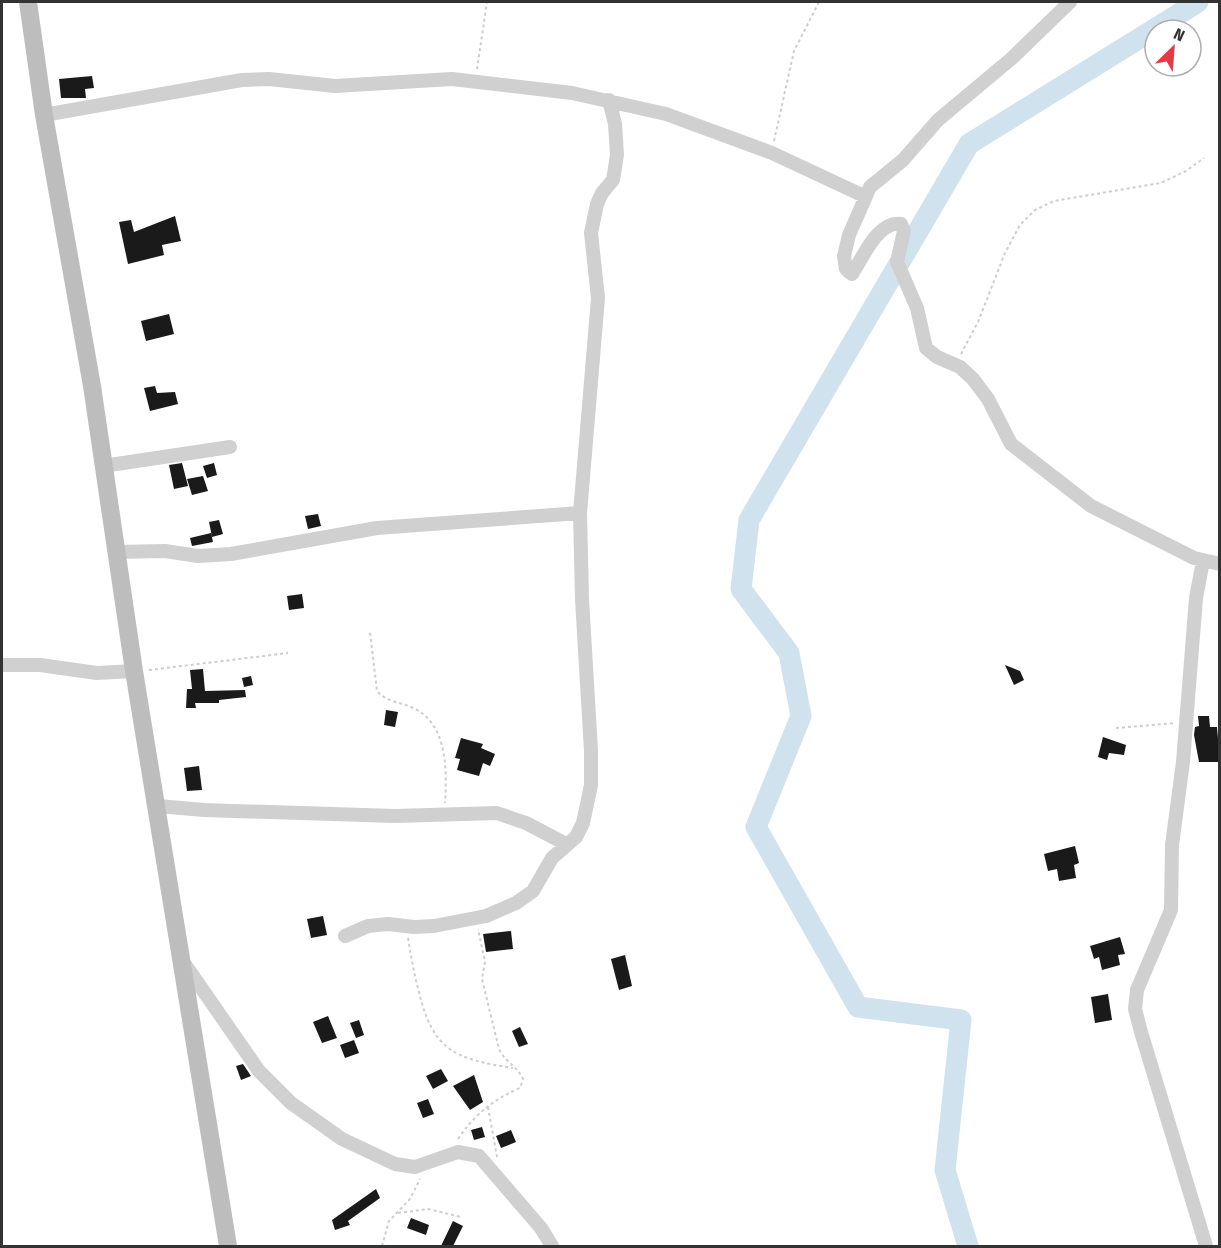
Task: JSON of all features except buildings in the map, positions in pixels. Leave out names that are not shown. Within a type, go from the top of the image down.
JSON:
[{"type":"main road","points":[[28,2],[44,115],[103,466],[134,671],[158,806],[228,1246]]},
{"type":"street","points":[[1070,2],[1011,59],[938,120],[903,160],[870,187],[864,196],[845,246],[846,272],[852,274],[867,249],[884,230],[898,224],[904,231],[898,267],[917,308],[926,348],[937,357],[966,371],[980,388],[1011,444],[1091,506],[1203,561],[1220,564]]},
{"type":"street","points":[[44,115],[259,79],[334,86],[435,79],[476,81],[542,88],[609,100],[666,114],[772,153],[864,196]]},
{"type":"street","points":[[345,936],[377,925],[424,927],[496,912],[526,897],[539,882],[552,858],[576,837],[583,823],[591,785],[591,723],[582,599],[580,513],[598,298],[591,233],[597,204],[602,193],[613,180],[617,155],[615,124],[609,100]]},
{"type":"street","points":[[103,466],[231,447]]},
{"type":"street","points":[[115,552],[165,551],[214,556],[386,527],[580,513]]},
{"type":"street","points":[[1203,561],[1196,598],[1186,722],[1172,844],[1170,910],[1166,925],[1139,983],[1135,1009],[1206,1246]]},
{"type":"street","points":[[2,664],[40,665],[97,673],[134,671]]},
{"type":"street","points":[[158,806],[354,815],[487,813],[508,816],[566,844]]},
{"type":"street","points":[[182,958],[200,990],[259,1071],[291,1102],[342,1139],[377,1157],[408,1167],[449,1154],[468,1152],[479,1156],[498,1181],[541,1228],[552,1246]]},
{"type":"path","points":[[476,81],[487,2]]},
{"type":"path","points":[[772,153],[794,51],[800,35],[819,2]]},
{"type":"path","points":[[955,364],[978,322],[1005,253],[1020,225],[1035,210],[1054,201],[1161,183],[1174,178],[1204,158]]},
{"type":"path","points":[[370,633],[377,692],[390,700],[419,711],[439,737],[445,760],[445,815]]},
{"type":"path","points":[[134,671],[288,653]]},
{"type":"path","points":[[1116,728],[1186,722]]},
{"type":"path","points":[[449,1154],[464,1130],[488,1107],[502,1095],[520,1088],[523,1075],[502,1056],[496,1041],[482,979],[485,962],[476,917]]},
{"type":"path","points":[[408,926],[416,981],[431,1032],[447,1048],[460,1055],[481,1063],[515,1069]]},
{"type":"path","points":[[488,1107],[498,1158],[498,1181]]},
{"type":"path","points":[[382,1246],[387,1228],[395,1214],[410,1199],[424,1170],[434,1160]]},
{"type":"path","points":[[395,1214],[428,1209],[461,1217]]},
{"type":"waterway","points":[[968,1246],[945,1170],[961,1020],[858,1007],[756,827],[801,716],[789,653],[741,589],[749,520],[969,144],[1198,2]]}]
